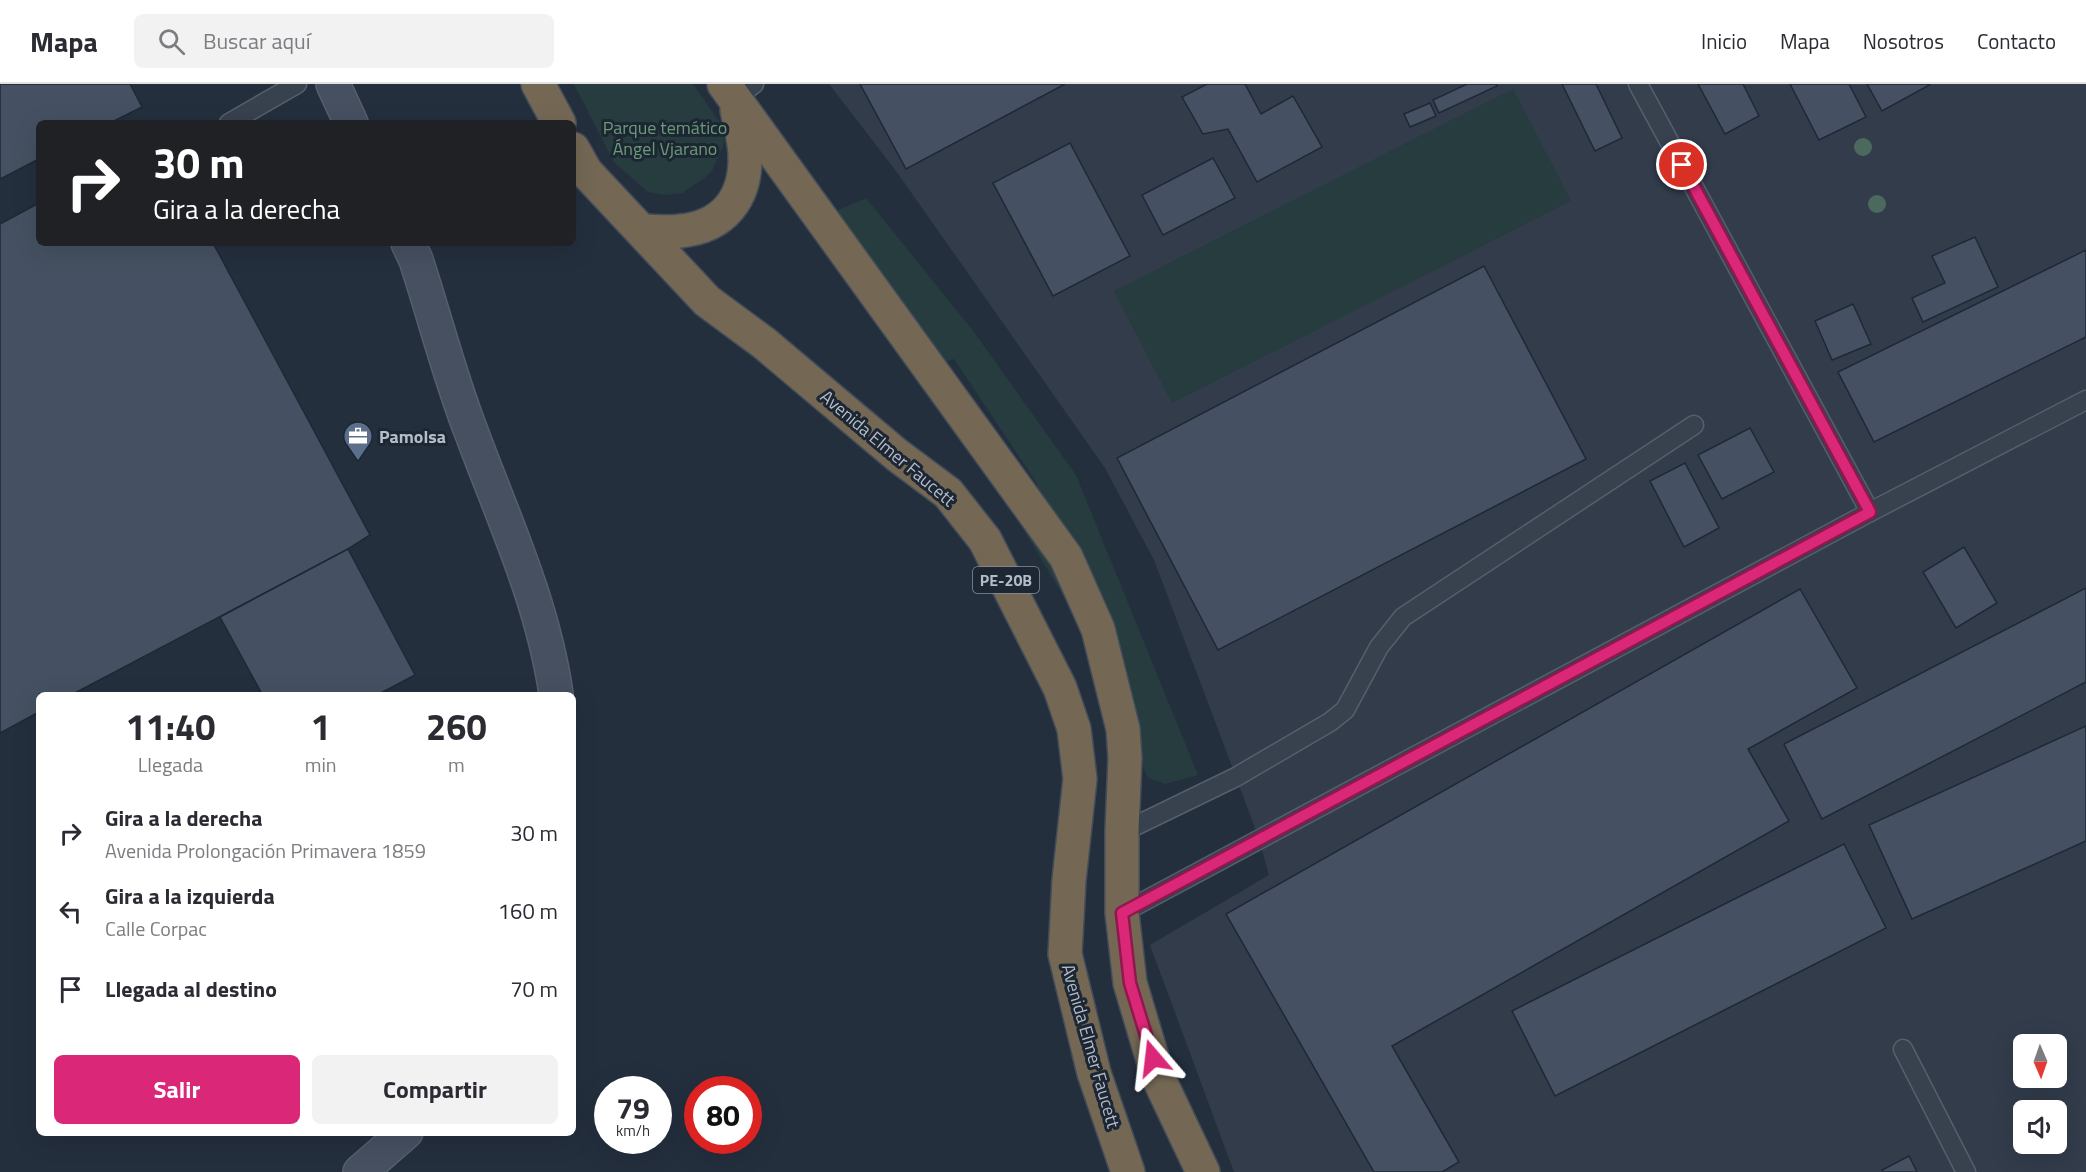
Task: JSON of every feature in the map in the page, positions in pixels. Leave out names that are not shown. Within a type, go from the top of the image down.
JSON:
[{"type":"highway","points":[[538,84],[557,120]]},
{"type":"highway","points":[[642,231],[680,231],[702,226],[720,217],[733,205],[740,191],[745,154],[738,89]]},
{"type":"highway","points":[[738,89],[1066,557],[1098,629],[1123,729],[1125,758],[1122,913],[1130,983],[1158,1077],[1203,1172]]},
{"type":"highway","name":"Avenida Elmer Faucett","points":[[576,154],[586,172],[707,301],[764,342],[897,455],[948,494],[985,540],[1060,688],[1074,729],[1080,779],[1069,880],[1065,954],[1094,1073],[1128,1172]]},
{"type":"street","points":[[333,84],[350,120]]},
{"type":"street","points":[[409,246],[416,260],[471,431],[517,549],[538,614],[555,688]]},
{"type":"street","points":[[360,1172],[401,1136]]},
{"type":"lane","points":[[234,120],[297,84]]},
{"type":"lane","points":[[1638,84],[1870,512]]},
{"type":"lane","points":[[1122,913],[1870,512],[2086,400]]},
{"type":"lane","points":[[1122,830],[1129,829],[1236,777],[1330,722],[1345,710],[1379,647],[1402,617],[1694,425]]},
{"type":"lane","points":[[1903,1049],[1966,1172]]},
{"type":"shaded area","points":[[829,84],[2086,84],[2086,1172],[1234,1172],[1150,945],[1269,875],[1259,839],[1154,560],[1105,468],[896,171]]},
{"type":"green space","name":"Parque temático Ángel Vjarano","points":[[574,84],[693,84],[723,127],[724,143],[712,171],[682,193],[665,195],[648,192],[614,162]]},
{"type":"green space","points":[[1513,89],[1571,201],[1172,403],[1114,291]]},
{"type":"green space","points":[[866,198],[974,332],[1076,475],[1198,775],[1165,784],[1148,778],[1087,636],[1012,510],[1038,485],[954,359],[930,367],[834,212]]},
{"type":"building","points":[[0,84],[130,84],[142,107],[116,120],[36,120],[36,161],[0,179]]},
{"type":"building","points":[[860,84],[1065,84],[906,169]]},
{"type":"building","points":[[1207,84],[1245,84],[1261,114],[1293,96],[1322,147],[1257,182],[1228,129],[1203,134],[1182,97]]},
{"type":"building","points":[[1467,84],[1496,84],[1497,86],[1439,113],[1433,100]]},
{"type":"building","points":[[1562,84],[1596,84],[1622,138],[1595,151]]},
{"type":"building","points":[[1698,84],[1743,84],[1759,116],[1725,134]]},
{"type":"building","points":[[1790,84],[1849,84],[1866,117],[1819,140]]},
{"type":"building","points":[[1867,84],[1931,84],[1882,111]]},
{"type":"building","points":[[1430,103],[1436,116],[1410,127],[1404,114]]},
{"type":"building","points":[[1070,143],[1130,256],[1053,296],[993,183]]},
{"type":"building","points":[[1213,158],[1235,198],[1163,235],[1142,195]]},
{"type":"building","points":[[36,205],[36,246],[215,246],[370,535],[348,549],[77,692],[36,692],[36,714],[0,733],[0,224]]},
{"type":"building","points":[[1975,237],[1998,287],[1923,322],[1912,298],[1945,283],[1932,256]]},
{"type":"building","points":[[2086,250],[2086,337],[1874,442],[1838,372]]},
{"type":"building","points":[[1484,266],[1586,459],[1218,650],[1117,458]]},
{"type":"building","points":[[1853,304],[1871,344],[1832,360],[1815,321]]},
{"type":"building","points":[[1750,428],[1774,472],[1722,499],[1698,455]]},
{"type":"building","points":[[1685,463],[1719,528],[1684,547],[1650,481]]},
{"type":"building","points":[[1964,547],[1997,603],[1956,628],[1923,572]]},
{"type":"building","points":[[348,549],[415,675],[383,692],[261,692],[220,617]]},
{"type":"building","points":[[2086,588],[2086,682],[1822,819],[1784,744]]},
{"type":"building","points":[[1800,589],[1857,688],[1748,749],[1789,821],[1392,1046],[1459,1162],[1442,1172],[1374,1172],[1226,914]]},
{"type":"building","points":[[2086,726],[2086,841],[1912,919],[1869,825]]},
{"type":"building","points":[[1844,844],[1886,928],[1555,1096],[1512,1011]]},
{"type":"building","points":[[1909,1156],[1917,1172],[1883,1172],[1882,1170]]},
{"type":"place","name":"Pamolsa","points":[[358,462]]},
{"type":"route","points":[[1153,1058],[1130,983],[1122,913],[1870,512],[1682,165]]}]
